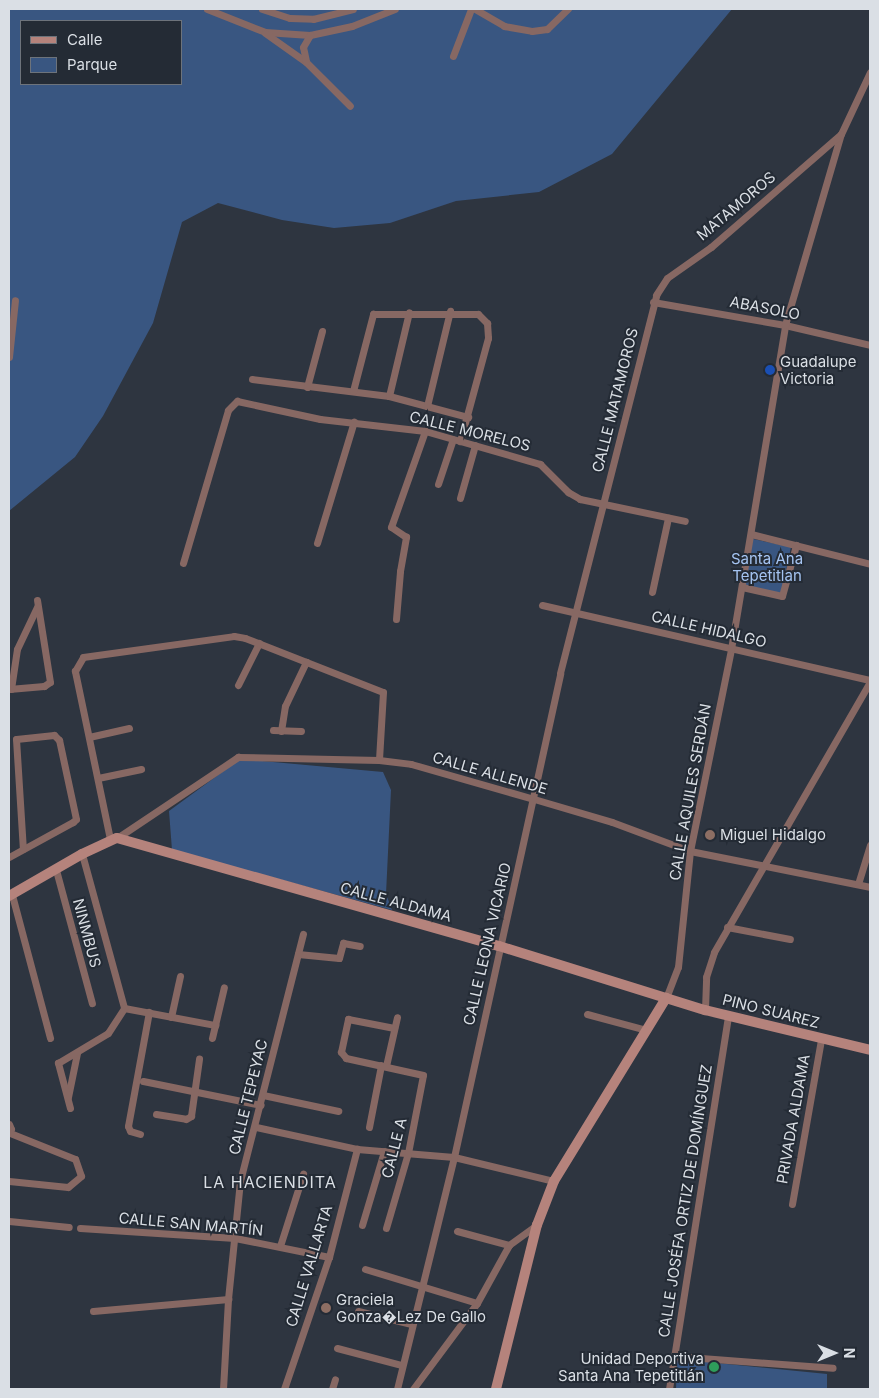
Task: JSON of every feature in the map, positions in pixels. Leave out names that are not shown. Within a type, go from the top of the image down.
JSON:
[{"type":"street","points":[[207,9],[265,32],[306,62],[350,106]]},
{"type":"street","points":[[262,9],[290,18],[313,19],[353,9]]},
{"type":"street","points":[[265,32],[310,35],[352,26],[395,9]]},
{"type":"street","points":[[452,56],[473,9],[504,26],[532,31],[547,29],[568,9]]},
{"type":"street","points":[[306,62],[303,47],[310,35]]},
{"type":"street","points":[[785,325],[841,134],[870,72]]},
{"type":"street","name":"MATAMOROS","points":[[654,302],[658,288],[667,278],[711,247],[841,134]]},
{"type":"street","points":[[9,357],[11,317],[15,300]]},
{"type":"street","name":"ABASOLO","points":[[654,302],[785,325],[870,345]]},
{"type":"street","name":"CALLE MATAMOROS","points":[[602,505],[654,302]]},
{"type":"street","points":[[427,406],[450,311]]},
{"type":"street","points":[[353,391],[371,316],[409,312],[450,311],[478,314],[489,330],[468,417],[456,440],[438,484]]},
{"type":"street","points":[[389,396],[409,312]]},
{"type":"street","name":"CALLE AQUILES SERDÁN","points":[[666,998],[678,967],[690,851],[731,649],[785,325]]},
{"type":"street","points":[[307,387],[322,331]]},
{"type":"street","points":[[252,379],[389,396],[468,417]]},
{"type":"street","name":"CALLE MORELOS","points":[[182,564],[234,402],[320,419],[354,421],[425,431],[540,464],[570,494],[602,505],[685,521]]},
{"type":"street","points":[[317,543],[354,421]]},
{"type":"street","points":[[396,618],[400,571],[406,537],[391,527],[425,431]]},
{"type":"street","points":[[460,498],[475,445]]},
{"type":"street","name":"CALLE LEONA VICARIO","points":[[397,1389],[420,1284],[454,1157],[499,946],[602,505]]},
{"type":"street","points":[[652,592],[668,518]]},
{"type":"street","points":[[750,534],[870,564]]},
{"type":"street","points":[[742,587],[782,596],[796,545]]},
{"type":"street","points":[[37,603],[50,682],[44,686],[10,689],[17,649],[37,603]]},
{"type":"street","name":"CALLE HIDALGO","points":[[542,605],[870,681]]},
{"type":"street","points":[[50,1038],[10,896],[82,854],[113,839],[75,671],[83,657],[234,636],[259,643],[382,692],[378,760]]},
{"type":"street","points":[[238,685],[259,643]]},
{"type":"street","points":[[281,731],[284,706],[306,662]]},
{"type":"street","points":[[705,1010],[706,977],[714,952],[761,866],[870,681]]},
{"type":"street","points":[[89,737],[129,728]]},
{"type":"street","points":[[273,730],[301,731]]},
{"type":"street","points":[[9,857],[76,819],[59,740],[54,734],[16,739],[23,849]]},
{"type":"street","name":"CALLE ALLENDE","points":[[113,839],[238,756],[378,760],[411,764],[612,822],[690,851],[870,887]]},
{"type":"street","points":[[98,778],[141,770]]},
{"type":"street","name":"CALLE ALDAMA","points":[[113,839],[499,946],[666,998]]},
{"type":"street","points":[[858,884],[870,845]]},
{"type":"street","points":[[70,1108],[58,1063],[108,1033],[124,1008],[82,854]]},
{"type":"street","name":"NINMBUS","points":[[56,870],[92,1003]]},
{"type":"street","points":[[727,927],[790,938]]},
{"type":"street","name":"CALLE TEPEYAC","points":[[223,1389],[228,1299],[240,1181],[256,1127],[303,934]]},
{"type":"street","points":[[298,954],[339,958],[343,943],[360,946]]},
{"type":"street","points":[[171,1016],[180,976]]},
{"type":"street","points":[[212,1038],[224,987]]},
{"type":"street","points":[[496,1389],[537,1225],[554,1181],[666,998]]},
{"type":"street","name":"PINO SUAREZ","points":[[666,998],[728,1016],[870,1050]]},
{"type":"street","points":[[124,1008],[215,1025]]},
{"type":"street","points":[[140,1134],[130,1131],[128,1126],[149,1012]]},
{"type":"street","points":[[587,1014],[646,1030]]},
{"type":"street","points":[[369,1127],[397,1016]]},
{"type":"street","name":"CALLE JOSÉFA ORTIZ DE DOMÍNGUEZ","points":[[669,1389],[728,1016]]},
{"type":"street","points":[[384,1065],[342,1054],[348,1019],[394,1028]]},
{"type":"street","name":"PRIVADA ALDAMA","points":[[792,1204],[821,1039]]},
{"type":"street","points":[[68,1098],[77,1053]]},
{"type":"street","points":[[156,1114],[190,1118],[200,1059]]},
{"type":"street","name":"CALLE A","points":[[384,1065],[423,1073],[408,1152],[386,1228]]},
{"type":"street","points":[[143,1081],[261,1104]]},
{"type":"street","points":[[263,1095],[338,1111]]},
{"type":"street","points":[[9,1123],[9,1133],[75,1159],[81,1176],[68,1187],[9,1181]]},
{"type":"street","points":[[256,1127],[357,1149],[454,1157],[554,1181]]},
{"type":"street","name":"CALLE VALLARTA","points":[[284,1389],[329,1257],[357,1149]]},
{"type":"street","points":[[362,1225],[384,1151]]},
{"type":"street","points":[[280,1246],[303,1174]]},
{"type":"street","points":[[9,1221],[69,1227]]},
{"type":"street","points":[[413,1389],[477,1303],[509,1245],[537,1225]]},
{"type":"street","name":"CALLE SAN MARTÍN","points":[[80,1228],[235,1238],[329,1257]]},
{"type":"street","points":[[457,1231],[509,1245]]},
{"type":"street","points":[[365,1269],[420,1284],[477,1303]]},
{"type":"street","points":[[93,1311],[228,1299]]},
{"type":"street","points":[[358,1311],[411,1324]]},
{"type":"street","points":[[336,1348],[401,1365]]},
{"type":"street","points":[[675,1356],[833,1368]]},
{"type":"street","points":[[332,1389],[335,1379]]},
{"type":"green space","points":[[9,9],[732,9],[612,154],[539,192],[456,201],[390,223],[334,228],[282,220],[218,203],[182,222],[153,323],[103,416],[75,457],[9,511]]},
{"type":"green space","name":"Santa Ana Tepetitlan","points":[[753,539],[791,547],[781,594],[744,586]]},
{"type":"green space","points":[[240,759],[383,772],[391,790],[386,894],[392,910],[172,850],[169,811]]},
{"type":"green space","name":"Unidad Deportiva Santa Ana Tepetitlán","points":[[677,1359],[827,1374],[827,1389],[676,1389]]},
{"type":"place","name":"Guadalupe Victoria","points":[[770,370]]},
{"type":"place","name":"Miguel Hidalgo","points":[[710,835]]},
{"type":"place","name":"Graciela Gonza�Lez De Gallo","points":[[326,1308]]},
{"type":"place","name":"Unidad Deportiva Santa Ana Tepetitlán","points":[[714,1367]]},
{"type":"district","name":"LA HACIENDITA","points":[[270,1182]]}]
